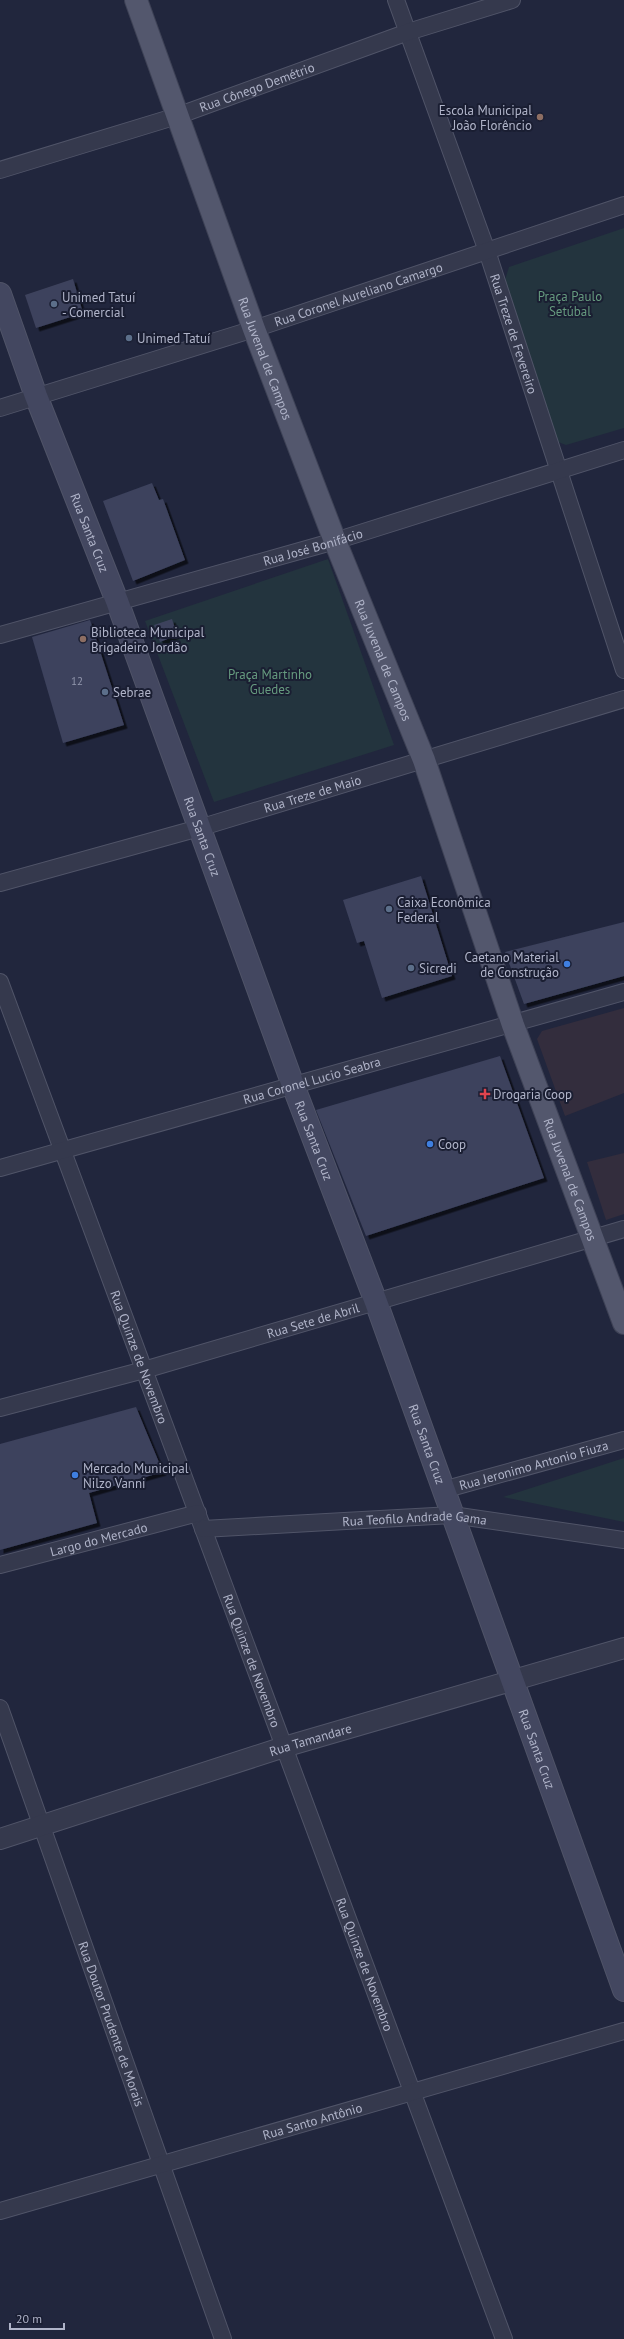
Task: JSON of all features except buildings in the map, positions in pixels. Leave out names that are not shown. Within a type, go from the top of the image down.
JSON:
[{"type":"main road","name":"Rua Juvenal de Campos","points":[[136,0],[254,329],[335,541],[424,760],[513,1025],[624,1323]]},
{"type":"main road","name":"Rua Santa Cruz","points":[[0,294],[36,396],[117,601],[293,1085],[376,1302],[624,1990]]},
{"type":"street","name":"Rua Treze de Fevereiro","points":[[396,0],[487,251],[624,670]]},
{"type":"street","name":"Rua Cônego Demétrio","points":[[0,170],[177,116],[408,32],[512,0]]},
{"type":"street","points":[[487,251],[624,204]]},
{"type":"street","name":"Rua Coronel Aureliano Camargo","points":[[0,408],[254,329],[487,251]]},
{"type":"street","name":"Rua José Bonifácio","points":[[0,635],[335,541],[624,450]]},
{"type":"street","name":"Rua Treze de Maio","points":[[0,883],[199,828],[624,699]]},
{"type":"street","name":"Rua Quinze de Novembro","points":[[0,982],[504,2339]]},
{"type":"street","name":"Rua Coronel Lucio Seabra","points":[[0,1168],[293,1085],[513,1025],[624,992]]},
{"type":"street","name":"Rua Sete de Abril","points":[[0,1408],[144,1370],[624,1229]]},
{"type":"street","name":"Rua Jeronimo Antonio Fiuza","points":[[443,1490],[624,1440]]},
{"type":"street","name":"Largo do Mercado","points":[[0,1565],[198,1513]]},
{"type":"street","name":"Rua Teofilo Andrade Gama","points":[[203,1529],[452,1516],[624,1540]]},
{"type":"street","name":"Rua Tamandare","points":[[0,1839],[284,1747],[512,1682],[624,1648]]},
{"type":"street","name":"Rua Doutor Prudente de Morais","points":[[0,1708],[223,2339]]},
{"type":"street","name":"Rua Santo Antônio","points":[[0,2211],[161,2166],[624,2031]]},
{"type":"shaded area","points":[[624,1008],[624,1093],[565,1116],[537,1039],[542,1031]]},
{"type":"shaded area","points":[[624,1153],[624,1214],[606,1220],[587,1162]]},
{"type":"green space","name":"Praça Paulo Setúbal","points":[[624,228],[624,428],[566,445],[553,440],[554,433],[527,348],[523,347],[515,331],[517,316],[505,280],[509,267]]},
{"type":"green space","name":"Praça Martinho Guedes","points":[[328,559],[394,745],[214,802],[145,621]]},
{"type":"green space","points":[[624,1458],[624,1522],[503,1497]]},
{"type":"place","name":"Escola Municipal João Florêncio","points":[[540,117]]},
{"type":"place","name":"Unimed Tatuí - Comercial","points":[[54,304]]},
{"type":"place","name":"Unimed Tatuí","points":[[129,338]]},
{"type":"place","name":"Biblioteca Municipal Brigadeiro Jordão","points":[[83,639]]},
{"type":"place","name":"Sebrae","points":[[105,692]]},
{"type":"place","name":"Caixa Econômica Federal","points":[[389,909]]},
{"type":"place","name":"Caetano Material de Construção","points":[[567,964]]},
{"type":"place","name":"Sicredi","points":[[411,968]]},
{"type":"place","name":"Drogaria Coop","points":[[485,1094]]},
{"type":"place","name":"Coop","points":[[430,1144]]},
{"type":"place","name":"Mercado Municipal Nilzo Vanni","points":[[75,1475]]}]
